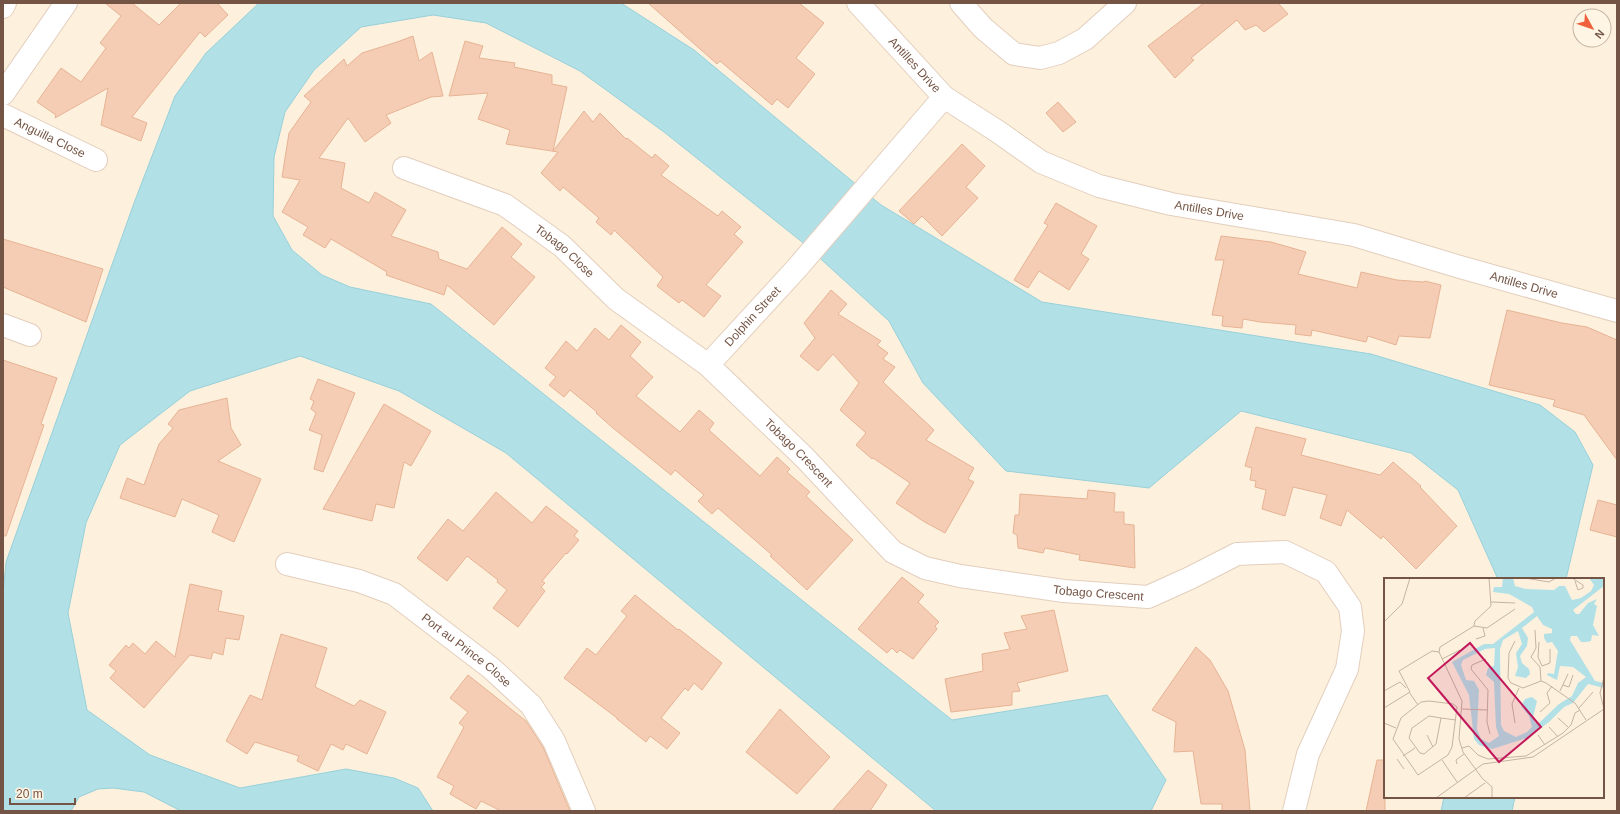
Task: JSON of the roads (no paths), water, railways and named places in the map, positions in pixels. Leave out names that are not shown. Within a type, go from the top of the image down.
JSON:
[{"type":"street","points":[[3,7],[5,3]]},
{"type":"street","points":[[3,94],[66,3]]},
{"type":"street","name":"Antilles Drive","points":[[858,3],[944,97],[1042,162],[1099,186],[1171,204],[1354,234],[1617,311]]},
{"type":"street","points":[[961,3],[982,28],[1014,54],[1040,58],[1059,53],[1086,39],[1125,3]]},
{"type":"street","name":"Dolphin Street","points":[[708,365],[872,183],[944,97]]},
{"type":"street","name":"Anguilla Close","points":[[3,115],[96,160]]},
{"type":"street","name":"Tobago Close","points":[[404,168],[505,205],[562,246],[616,299],[708,365]]},
{"type":"street","points":[[3,325],[30,335]]},
{"type":"street","name":"Tobago Crescent","points":[[708,365],[804,457],[893,552],[925,568],[960,576],[1064,592],[1148,597],[1237,554],[1285,552],[1326,572],[1350,607],[1353,631],[1347,669],[1308,754],[1294,811]]},
{"type":"street","name":"Port au Prince Close","points":[[287,564],[359,580],[394,594],[491,668],[531,705],[554,741],[584,811]]},
{"type":"water","points":[[259,3],[621,3],[694,50],[881,205],[1042,302],[1371,354],[1540,405],[1575,432],[1593,465],[1566,578],[1497,578],[1458,490],[1411,453],[1241,411],[1149,488],[1006,471],[923,383],[889,321],[802,242],[664,132],[580,71],[486,23],[433,15],[361,27],[314,70],[285,112],[274,157],[273,216],[292,250],[322,275],[350,287],[431,304],[952,720],[1107,695],[1166,780],[1151,811],[936,811],[506,453],[399,391],[300,356],[190,391],[120,445],[86,523],[68,613],[87,710],[150,755],[240,788],[346,769],[394,778],[418,788],[433,811],[181,811],[144,792],[113,788],[98,789],[79,797],[71,811],[3,811],[3,594],[6,562],[134,203],[175,96],[206,53]]},
{"type":"water","points":[[1444,798],[1515,798],[1512,811],[1441,811]]}]
